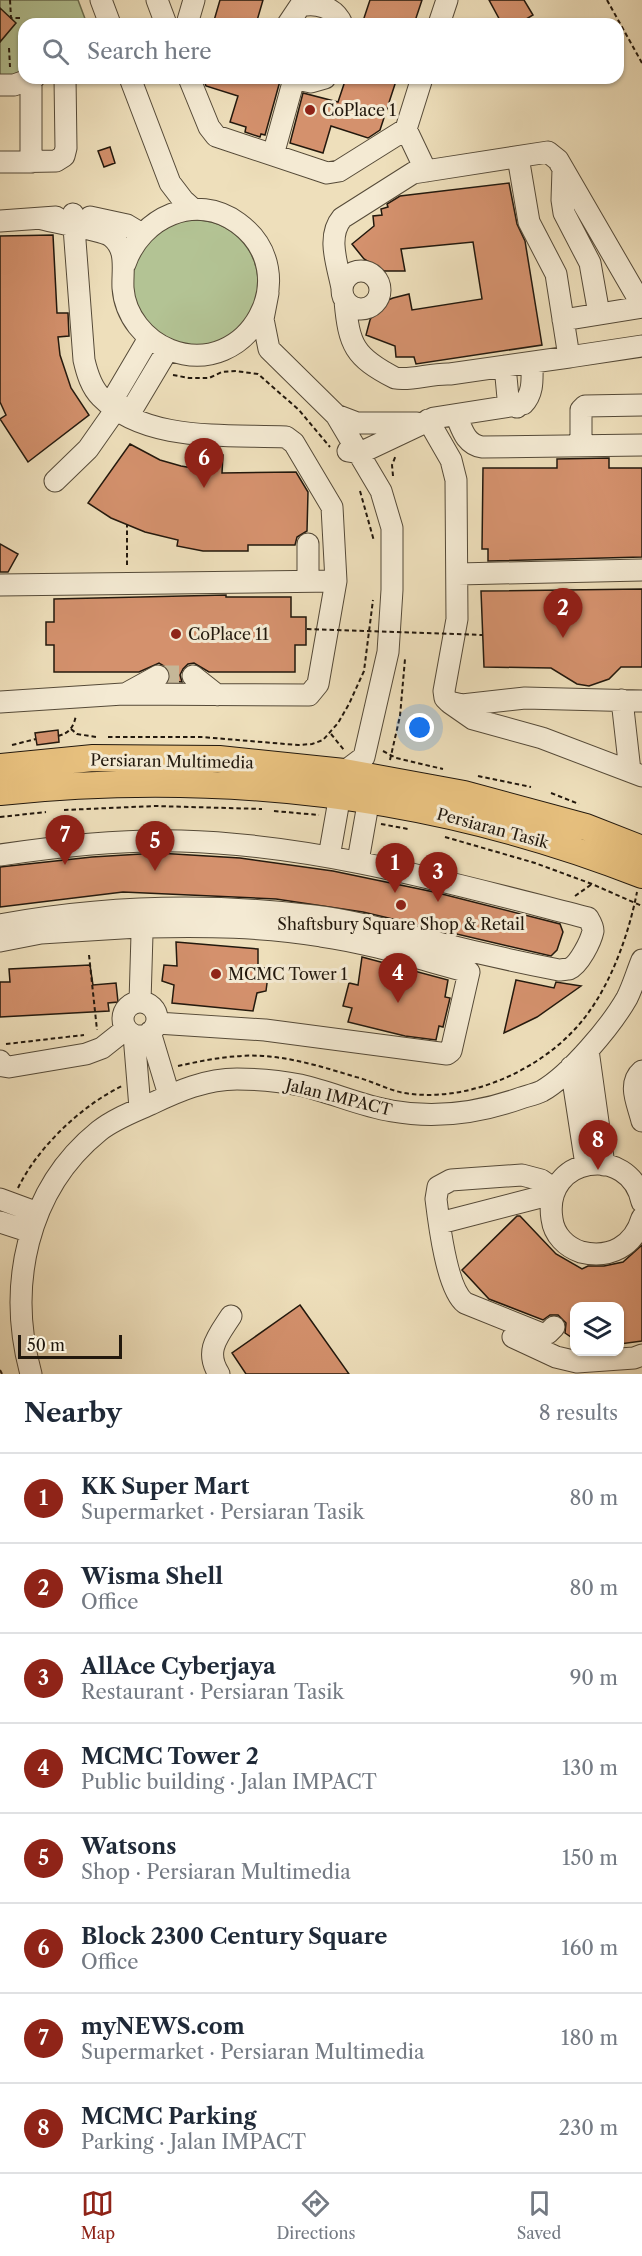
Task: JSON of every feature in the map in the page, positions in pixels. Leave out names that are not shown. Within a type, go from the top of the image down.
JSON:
[{"type":"main road","name":"Persiaran Multimedia","points":[[4,756],[219,759],[356,788]]},
{"type":"main road","name":"Persiaran Multimedia","points":[[0,792],[104,784],[356,788]]},
{"type":"main road","name":"Persiaran Tasik","points":[[356,788],[464,794],[586,827],[642,849]]},
{"type":"main road","name":"Persiaran Tasik","points":[[356,788],[418,808],[548,842],[641,875]]},
{"type":"street","points":[[101,0],[108,18]]},
{"type":"street","points":[[157,0],[164,18]]},
{"type":"street","points":[[189,18],[194,0]]},
{"type":"street","points":[[441,18],[447,0]]},
{"type":"street","points":[[292,18],[300,6],[306,4],[323,6],[335,13],[338,18]]},
{"type":"street","points":[[31,162],[33,84]]},
{"type":"street","points":[[0,162],[56,161],[64,156],[66,148],[65,84]]},
{"type":"street","points":[[132,84],[170,183],[193,210]]},
{"type":"street","points":[[192,84],[212,132],[216,136],[327,173],[339,171],[406,129],[420,84]]},
{"type":"street","points":[[273,155],[292,84]]},
{"type":"street","points":[[406,129],[426,171]]},
{"type":"street","points":[[563,320],[642,306],[563,168],[554,155],[548,152],[413,173],[342,218],[337,224],[333,237],[353,346],[395,378],[450,374],[642,346]]},
{"type":"street","points":[[518,157],[529,222],[556,274],[569,357]]},
{"type":"street","points":[[563,168],[564,213],[590,263],[599,314]]},
{"type":"street","points":[[170,183],[170,214]]},
{"type":"street","points":[[329,856],[356,788],[388,652],[392,567],[383,530],[354,452],[336,415],[269,349],[263,320],[269,281],[265,258],[254,238],[227,216],[216,212],[193,210],[170,214],[142,234],[134,243],[125,264],[123,277],[126,304],[132,317],[149,338],[168,349],[187,354],[242,349],[252,351],[264,358],[326,417],[354,452]]},
{"type":"street","points":[[0,221],[42,219],[127,225],[142,234]]},
{"type":"street","points":[[73,221],[111,236],[120,248],[125,264]]},
{"type":"street","points":[[0,702],[123,694],[309,695],[318,684],[336,581],[332,507],[294,443],[286,437],[183,432],[155,428],[116,409],[94,388],[84,360],[73,221]]},
{"type":"street","points":[[216,352],[227,348],[247,334],[261,315],[268,293]]},
{"type":"street","points":[[55,481],[87,449],[116,409],[116,393],[149,338]]},
{"type":"street","points":[[116,409],[134,406],[168,349]]},
{"type":"street","points":[[354,452],[424,422],[456,415],[517,407],[529,399],[532,363]]},
{"type":"street","points":[[505,366],[508,398],[517,407]]},
{"type":"street","points":[[580,446],[581,410],[585,406],[642,405]]},
{"type":"street","points":[[336,415],[357,423],[424,422]]},
{"type":"street","points":[[456,415],[465,437],[476,446],[642,445]]},
{"type":"street","points":[[424,422],[455,470],[457,619],[444,690],[445,698],[462,713],[473,718],[542,738],[636,773],[632,701],[525,698],[452,703]]},
{"type":"street","points":[[308,544],[308,581]]},
{"type":"street","points":[[458,574],[642,570]]},
{"type":"street","points":[[0,585],[336,581]]},
{"type":"street","points":[[123,694],[158,676]]},
{"type":"street","points":[[193,676],[217,695]]},
{"type":"street","points":[[356,788],[358,861]]},
{"type":"street","points":[[0,855],[111,843],[181,841],[274,849],[358,861],[429,877],[588,918],[592,924],[591,938],[575,965],[559,970],[489,956],[367,926],[315,916],[263,911],[151,907],[48,916],[0,925]]},
{"type":"street","points":[[0,941],[40,933],[226,926],[321,936],[396,952],[469,972],[451,1051],[447,1054],[265,1030],[142,1030],[86,1054],[9,1066],[3,1066],[0,1061]]},
{"type":"street","points":[[140,1002],[142,929]]},
{"type":"street","name":"Jalan IMPACT","points":[[31,1374],[26,1356],[21,1317],[23,1261],[34,1222],[57,1176],[75,1154],[99,1131],[119,1118],[185,1088],[235,1079],[300,1085],[392,1111],[444,1116],[493,1108],[542,1091],[588,1050],[628,996],[642,960]]},
{"type":"street","points":[[140,1108],[137,1078],[142,1030],[154,1008],[140,1002],[126,1008],[123,1018],[142,1030],[161,1070],[169,1095]]},
{"type":"street","points":[[588,1050],[595,1165]]},
{"type":"street","points":[[571,1066],[595,1165]]},
{"type":"street","points":[[642,1071],[634,1084],[642,1120]]},
{"type":"street","points":[[642,1199],[630,1176],[622,1170],[595,1165],[567,1173],[553,1192],[551,1213],[558,1236],[574,1249],[584,1252],[607,1253],[616,1250],[634,1238],[642,1218]]},
{"type":"street","points":[[553,1192],[541,1180],[522,1175],[451,1180],[438,1187],[436,1192],[440,1223],[459,1305],[468,1316],[565,1360],[577,1362],[642,1355]]},
{"type":"street","points":[[440,1223],[553,1192]]},
{"type":"street","points":[[5,1201],[34,1222]]},
{"type":"street","points":[[0,1222],[34,1222]]},
{"type":"street","points":[[455,1291],[465,1304],[533,1331],[542,1334],[554,1327]]},
{"type":"street","points":[[219,1374],[213,1365],[214,1344],[231,1316]]},
{"type":"path","points":[[10,0],[11,18],[20,18]]},
{"type":"path","points":[[608,0],[618,18]]},
{"type":"path","points":[[624,30],[642,63]]},
{"type":"path","points":[[5,80],[9,48]]},
{"type":"path","points":[[126,583],[127,525]]},
{"type":"path","points":[[307,629],[483,635]]},
{"type":"path","points":[[58,736],[66,734],[75,723],[78,697]]},
{"type":"path","points":[[331,734],[356,788],[416,830]]},
{"type":"path","points":[[4,756],[36,739]]},
{"type":"path","points":[[274,811],[356,788]]},
{"type":"path","points":[[64,810],[155,806],[262,809]]},
{"type":"path","points":[[0,817],[46,812]]},
{"type":"path","points":[[436,835],[534,863],[592,884],[642,906]]},
{"type":"path","points":[[161,1070],[199,1061],[264,1056],[334,1071],[403,1092],[440,1094],[470,1090],[499,1080],[541,1059],[577,1028],[603,990],[619,956],[641,875]]},
{"type":"path","points":[[89,955],[98,1034]]},
{"type":"path","points":[[0,1045],[87,1035]]},
{"type":"path","points":[[5,1201],[22,1181],[43,1149],[73,1119],[117,1088],[137,1078]]},
{"type":"path","points":[[0,1370],[3,1374]]},
{"type":"green space","points":[[0,0],[78,0],[85,18],[18,18],[18,73],[10,76],[0,76]]},
{"type":"green space","points":[[195,220],[219,225],[239,239],[253,259],[258,283],[253,307],[239,327],[219,341],[195,346],[171,341],[151,327],[137,307],[132,283],[137,259],[151,239],[171,225]]},
{"type":"building","points":[[220,0],[263,0],[258,18],[215,18]]},
{"type":"building","points":[[370,0],[422,0],[416,18],[364,18]]},
{"type":"building","points":[[489,0],[524,0],[533,15],[528,18],[499,18]]},
{"type":"building","points":[[0,8],[16,23],[0,42]]},
{"type":"building","points":[[205,84],[279,84],[265,135],[261,134],[260,137],[245,132],[246,127],[230,122],[238,96]]},
{"type":"building","points":[[344,84],[395,84],[380,130],[368,138],[331,126],[323,153],[290,143],[303,93],[338,102]]},
{"type":"building","points":[[110,147],[115,163],[104,167],[98,151]]},
{"type":"building","points":[[509,183],[517,224],[525,241],[542,345],[416,364],[414,357],[396,357],[395,346],[366,335],[375,310],[383,302],[393,298],[409,294],[412,310],[482,299],[473,242],[401,249],[405,271],[384,271],[364,259],[352,244],[374,226],[373,216],[382,215],[381,209],[388,207],[387,204],[400,196]]},
{"type":"building","points":[[53,235],[57,313],[68,313],[69,336],[58,337],[60,355],[71,388],[89,415],[28,462],[0,419],[6,415],[0,402],[0,236]]},
{"type":"building","points":[[130,444],[160,460],[199,469],[198,454],[223,455],[222,473],[296,472],[308,492],[307,531],[297,537],[295,545],[248,545],[248,551],[203,551],[177,546],[178,540],[145,532],[111,518],[88,503]]},
{"type":"building","points":[[609,458],[609,468],[642,468],[642,557],[488,561],[488,549],[482,549],[483,468],[557,468],[557,459]]},
{"type":"building","points":[[0,544],[18,554],[8,572],[0,572]]},
{"type":"building","points":[[642,589],[642,667],[621,667],[609,679],[589,686],[577,684],[551,668],[484,667],[481,591]]},
{"type":"building","name":"CoPlace 11","points":[[226,595],[226,597],[291,597],[291,617],[306,617],[306,645],[295,645],[295,672],[209,672],[194,663],[188,664],[183,669],[180,675],[182,682],[169,681],[171,676],[169,669],[159,663],[139,672],[54,672],[54,645],[46,645],[46,622],[54,622],[54,599]]},
{"type":"building","points":[[58,730],[59,742],[37,745],[35,733]]},
{"type":"building","name":"Shaftsbury Square Shop & Retail","points":[[158,853],[240,858],[333,871],[434,892],[560,924],[563,932],[557,950],[551,956],[363,912],[276,899],[123,892],[0,907],[0,867],[92,857]]},
{"type":"building","name":"MCMC Tower 1","points":[[176,942],[258,949],[258,968],[269,968],[266,991],[257,993],[253,1011],[172,1003],[174,985],[162,981],[164,965],[177,966]]},
{"type":"building","points":[[362,957],[448,980],[445,997],[450,998],[443,1027],[439,1026],[436,1040],[405,1036],[348,1022],[352,1008],[343,1006],[349,983],[358,985]]},
{"type":"building","points":[[90,965],[93,985],[116,983],[118,1002],[108,1003],[109,1011],[0,1017],[0,982],[10,982],[9,969]]},
{"type":"building","points":[[516,980],[554,988],[556,982],[581,986],[537,1017],[504,1033]]},
{"type":"building","points":[[517,1216],[520,1216],[556,1254],[582,1269],[588,1266],[604,1266],[623,1262],[642,1245],[642,1341],[624,1343],[624,1302],[570,1302],[570,1336],[565,1333],[566,1323],[558,1315],[550,1315],[543,1320],[489,1299],[462,1270]]},
{"type":"building","points":[[300,1305],[349,1374],[246,1374],[232,1353]]},
{"type":"tunnel","points":[[158,676],[193,676]]},
{"type":"place","name":"CoPlace 1","points":[[310,110]]},
{"type":"place","name":"Block 2300 Century Square","points":[[204,488]]},
{"type":"place","name":"CoPlace 11","points":[[176,634]]},
{"type":"place","name":"Wisma Shell","points":[[563,638]]},
{"type":"place","name":"myNEWS.com","points":[[65,865]]},
{"type":"place","name":"Watsons","points":[[155,871]]},
{"type":"place","name":"KK Super Mart","points":[[395,893]]},
{"type":"place","name":"AllAce Cyberjaya","points":[[438,902]]},
{"type":"place","name":"Shaftsbury Square Shop & Retail","points":[[401,905]]},
{"type":"place","name":"MCMC Tower 1","points":[[216,974]]},
{"type":"place","name":"MCMC Tower 2","points":[[398,1003]]},
{"type":"place","name":"MCMC Parking","points":[[598,1170]]}]
